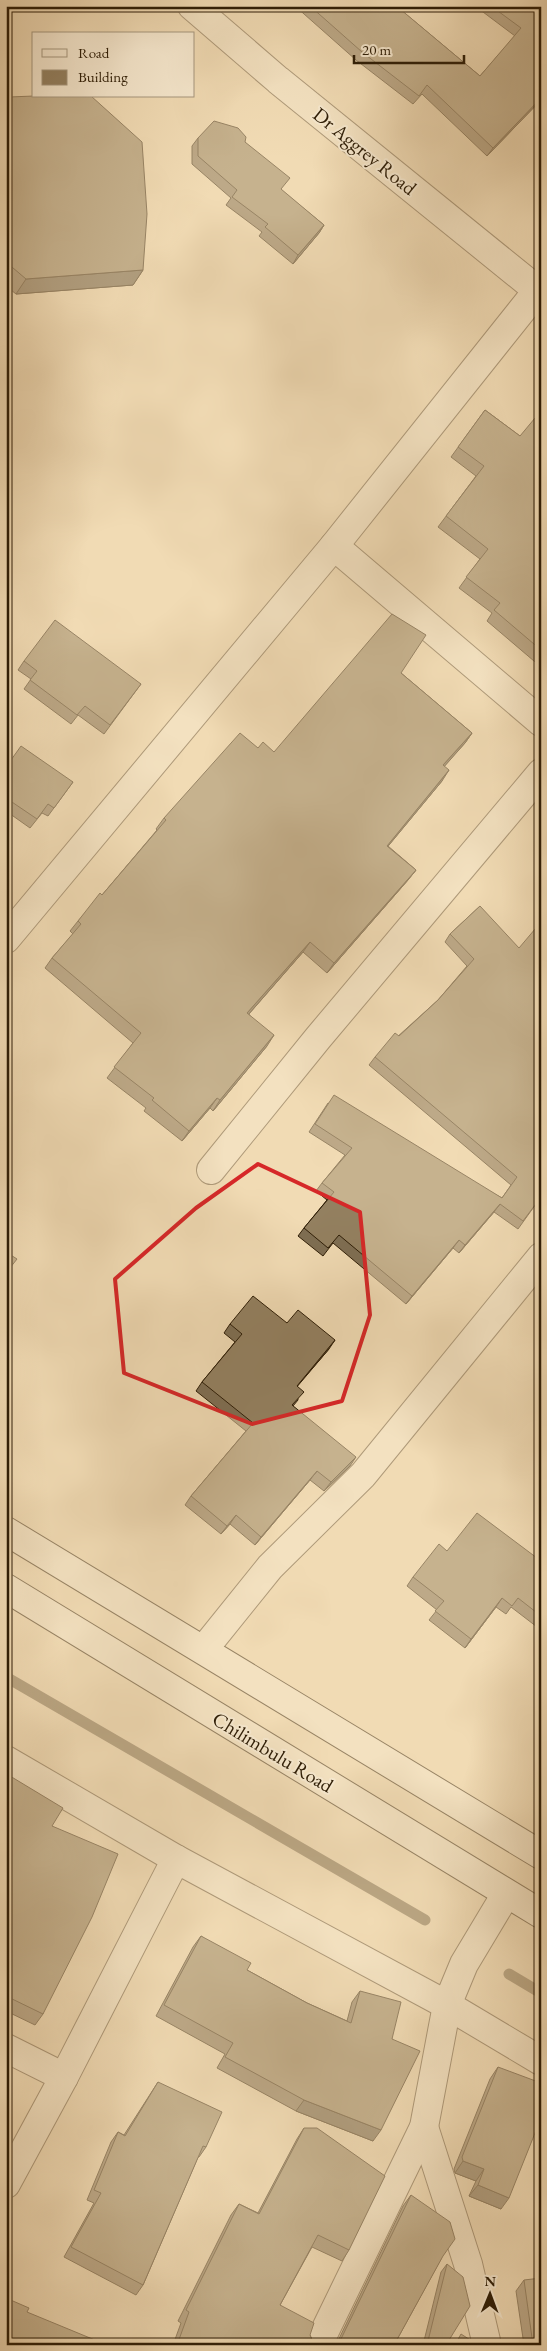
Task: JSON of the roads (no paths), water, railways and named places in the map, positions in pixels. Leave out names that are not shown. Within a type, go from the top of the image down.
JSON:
[{"type":"street","name":"Dr Aggrey Road","points":[[192,6],[278,80],[539,291]]},
{"type":"street","points":[[6,939],[334,546],[539,291]]},
{"type":"street","points":[[334,546],[541,722]]},
{"type":"street","points":[[211,1170],[318,1038],[541,773]]},
{"type":"street","points":[[204,1649],[270,1567],[363,1475],[541,1257]]},
{"type":"street","points":[[6,1530],[541,1855]]},
{"type":"street","name":"Chilimbulu Road","points":[[6,1588],[541,1914]]},
{"type":"street","points":[[6,1760],[176,1859],[447,2005],[541,2060]]},
{"type":"street","points":[[6,2184],[64,2077],[176,1859]]},
{"type":"street","points":[[318,2345],[424,2127],[447,2005],[464,1964],[506,1894]]},
{"type":"street","points":[[6,2048],[64,2077]]},
{"type":"street","points":[[424,2127],[468,2264],[487,2345]]},
{"type":"waterway","points":[[6,1677],[425,1920]]},
{"type":"waterway","points":[[509,1974],[541,1993]]}]
